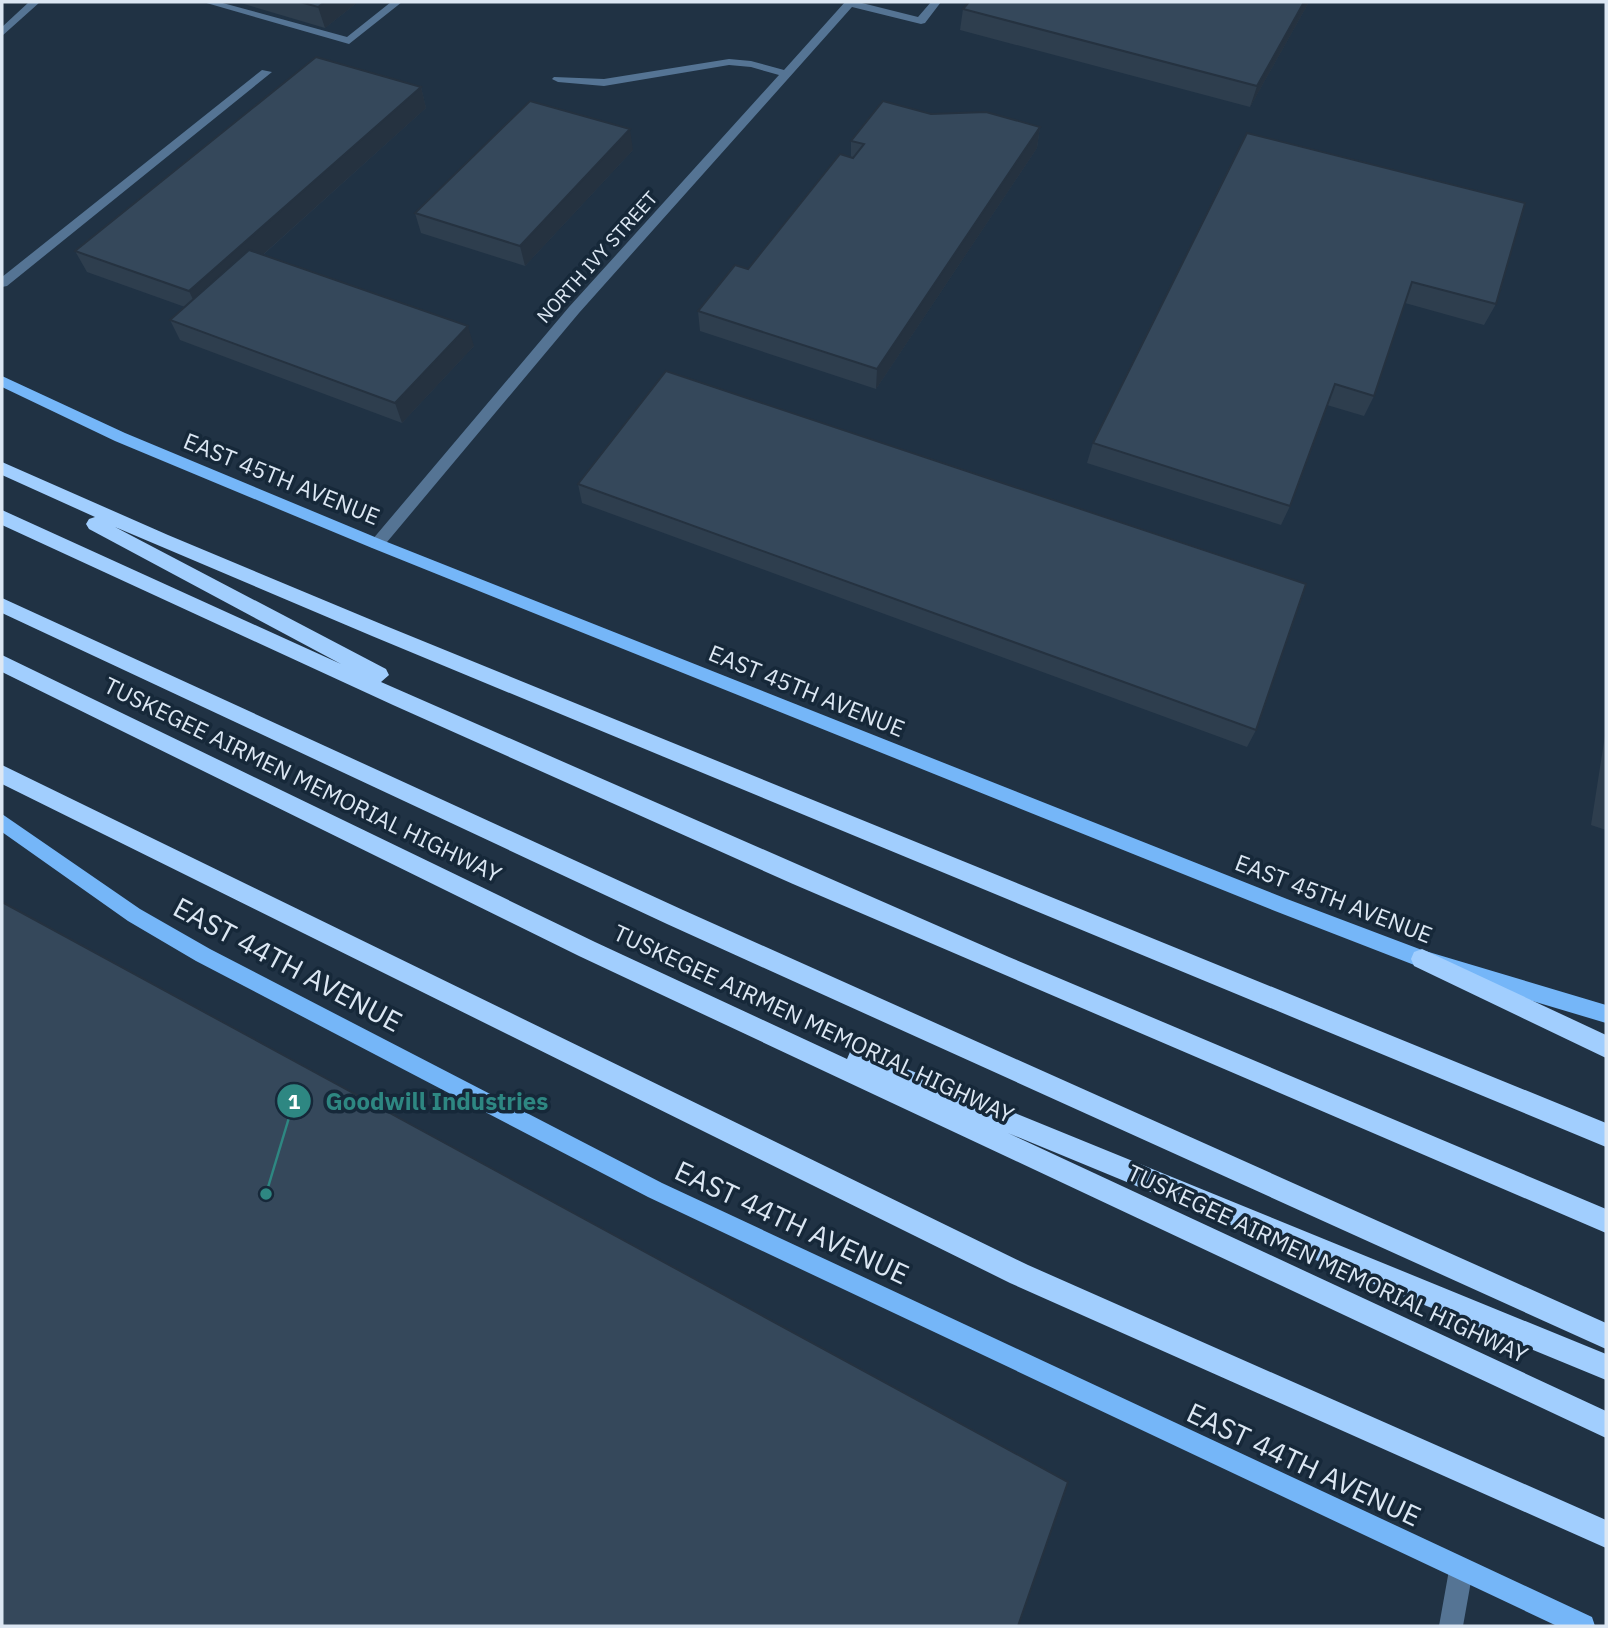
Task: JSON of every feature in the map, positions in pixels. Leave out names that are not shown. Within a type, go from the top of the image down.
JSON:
[{"type":"highway","points":[[2,471],[256,612],[630,803]]},
{"type":"highway","points":[[2,471],[417,646],[1606,1135]]},
{"type":"highway","points":[[2,517],[630,803],[1185,1044],[1606,1221]]},
{"type":"highway","points":[[2,605],[675,917],[1606,1336]]},
{"type":"highway","name":"TUSKEGEE AIRMEN MEMORIAL HIGHWAY","points":[[2,663],[587,949],[1606,1425]]},
{"type":"highway","points":[[2,774],[1019,1275],[1606,1534]]},
{"type":"highway","points":[[587,949],[1606,1367]]},
{"type":"highway","points":[[1422,959],[1606,1047]]},
{"type":"main road","name":"EAST 45TH AVENUE","points":[[2,381],[120,437],[805,717],[1422,959],[1606,1014]]},
{"type":"main road","name":"EAST 44TH AVENUE","points":[[2,822],[134,915],[203,955],[655,1190],[1583,1626]]},
{"type":"street","points":[[2,23],[35,2]]},
{"type":"street","points":[[2,33],[35,2]]},
{"type":"street","points":[[208,2],[349,41],[397,2]]},
{"type":"street","points":[[851,2],[921,20],[936,2]]},
{"type":"street","name":"NORTH IVY STREET","points":[[377,544],[574,310],[851,2]]},
{"type":"street","points":[[558,79],[607,83],[729,62],[750,64],[786,74]]},
{"type":"street","points":[[2,283],[266,72]]},
{"type":"street","points":[[1451,1626],[1461,1570]]},
{"type":"building","points":[[300,2],[325,2],[318,7]]},
{"type":"building","points":[[969,2],[1304,2],[1257,86],[963,9]]},
{"type":"building","points":[[316,57],[421,87],[189,291],[75,251]]},
{"type":"building","points":[[530,101],[630,129],[520,246],[415,213]]},
{"type":"building","points":[[883,101],[931,114],[986,112],[1040,127],[877,369],[698,311],[735,265],[748,269],[840,154],[853,158],[864,144],[851,141]]},
{"type":"building","points":[[1247,133],[1525,203],[1496,304],[1412,282],[1374,396],[1335,384],[1290,506],[1093,443]]},
{"type":"building","points":[[249,250],[468,326],[395,403],[170,320]]},
{"type":"building","points":[[666,371],[1306,584],[1256,730],[578,484]]},
{"type":"building","points":[[2,902],[1068,1482],[1018,1626],[2,1626]]},
{"type":"place","name":"Goodwill Industries","points":[[266,1194]]}]
